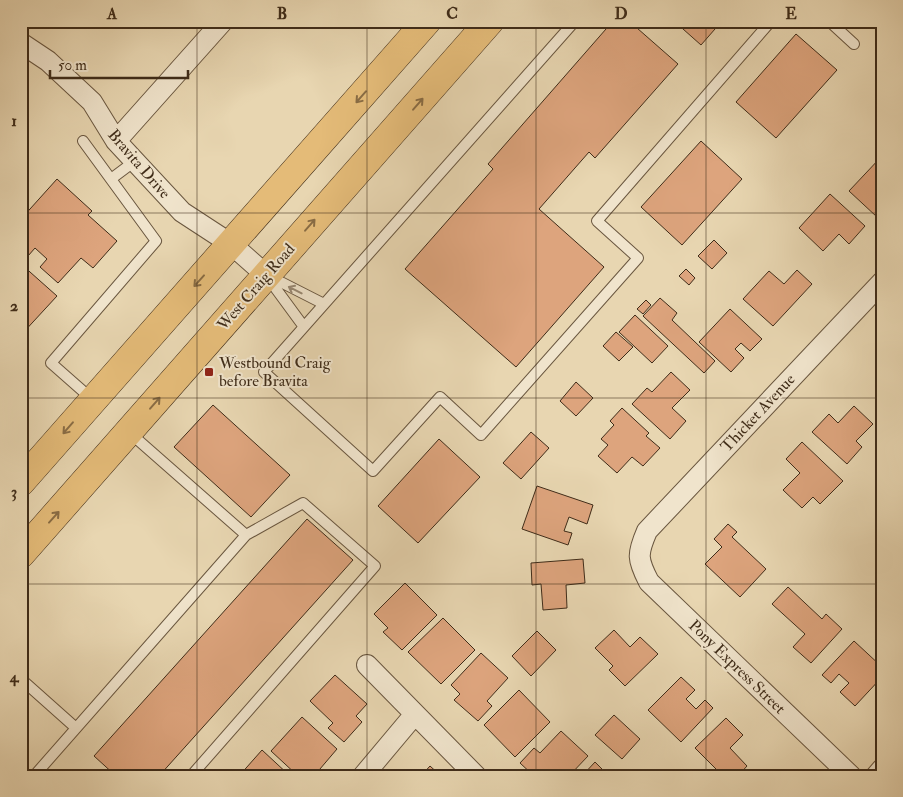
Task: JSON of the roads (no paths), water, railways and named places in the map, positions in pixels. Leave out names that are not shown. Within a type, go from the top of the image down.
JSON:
[{"type":"main road","points":[[21,482],[427,21]]},
{"type":"main road","name":"West Craig Road","points":[[21,554],[490,21]]},
{"type":"street","points":[[116,141],[223,21]]},
{"type":"street","name":"Bravita Drive","points":[[21,44],[48,61],[92,102],[116,141],[182,212],[231,244],[266,275]]},
{"type":"street","name":"Thicket Avenue","points":[[639,549],[647,531],[882,282]]},
{"type":"street","name":"Pony Express Street","points":[[639,549],[641,566],[649,582],[851,776]]},
{"type":"street","points":[[367,665],[476,776]]},
{"type":"street","points":[[363,776],[415,714]]},
{"type":"street","points":[[876,776],[882,769]]},
{"type":"lane","points":[[575,21],[264,372],[373,471],[440,398],[481,435],[638,258],[597,221],[771,21]]},
{"type":"lane","points":[[829,21],[854,44]]},
{"type":"lane","points":[[82,141],[156,241],[51,363],[93,400]]},
{"type":"lane","points":[[111,179],[135,161]]},
{"type":"lane","points":[[266,275],[324,304]]},
{"type":"lane","points":[[266,275],[304,327]]},
{"type":"lane","points":[[129,432],[246,535]]},
{"type":"lane","points":[[34,776],[246,535],[303,503],[375,566],[191,776]]},
{"type":"lane","points":[[21,679],[76,728]]},
{"type":"place","name":"Westbound Craig before Bravita","points":[[209,372]]}]
